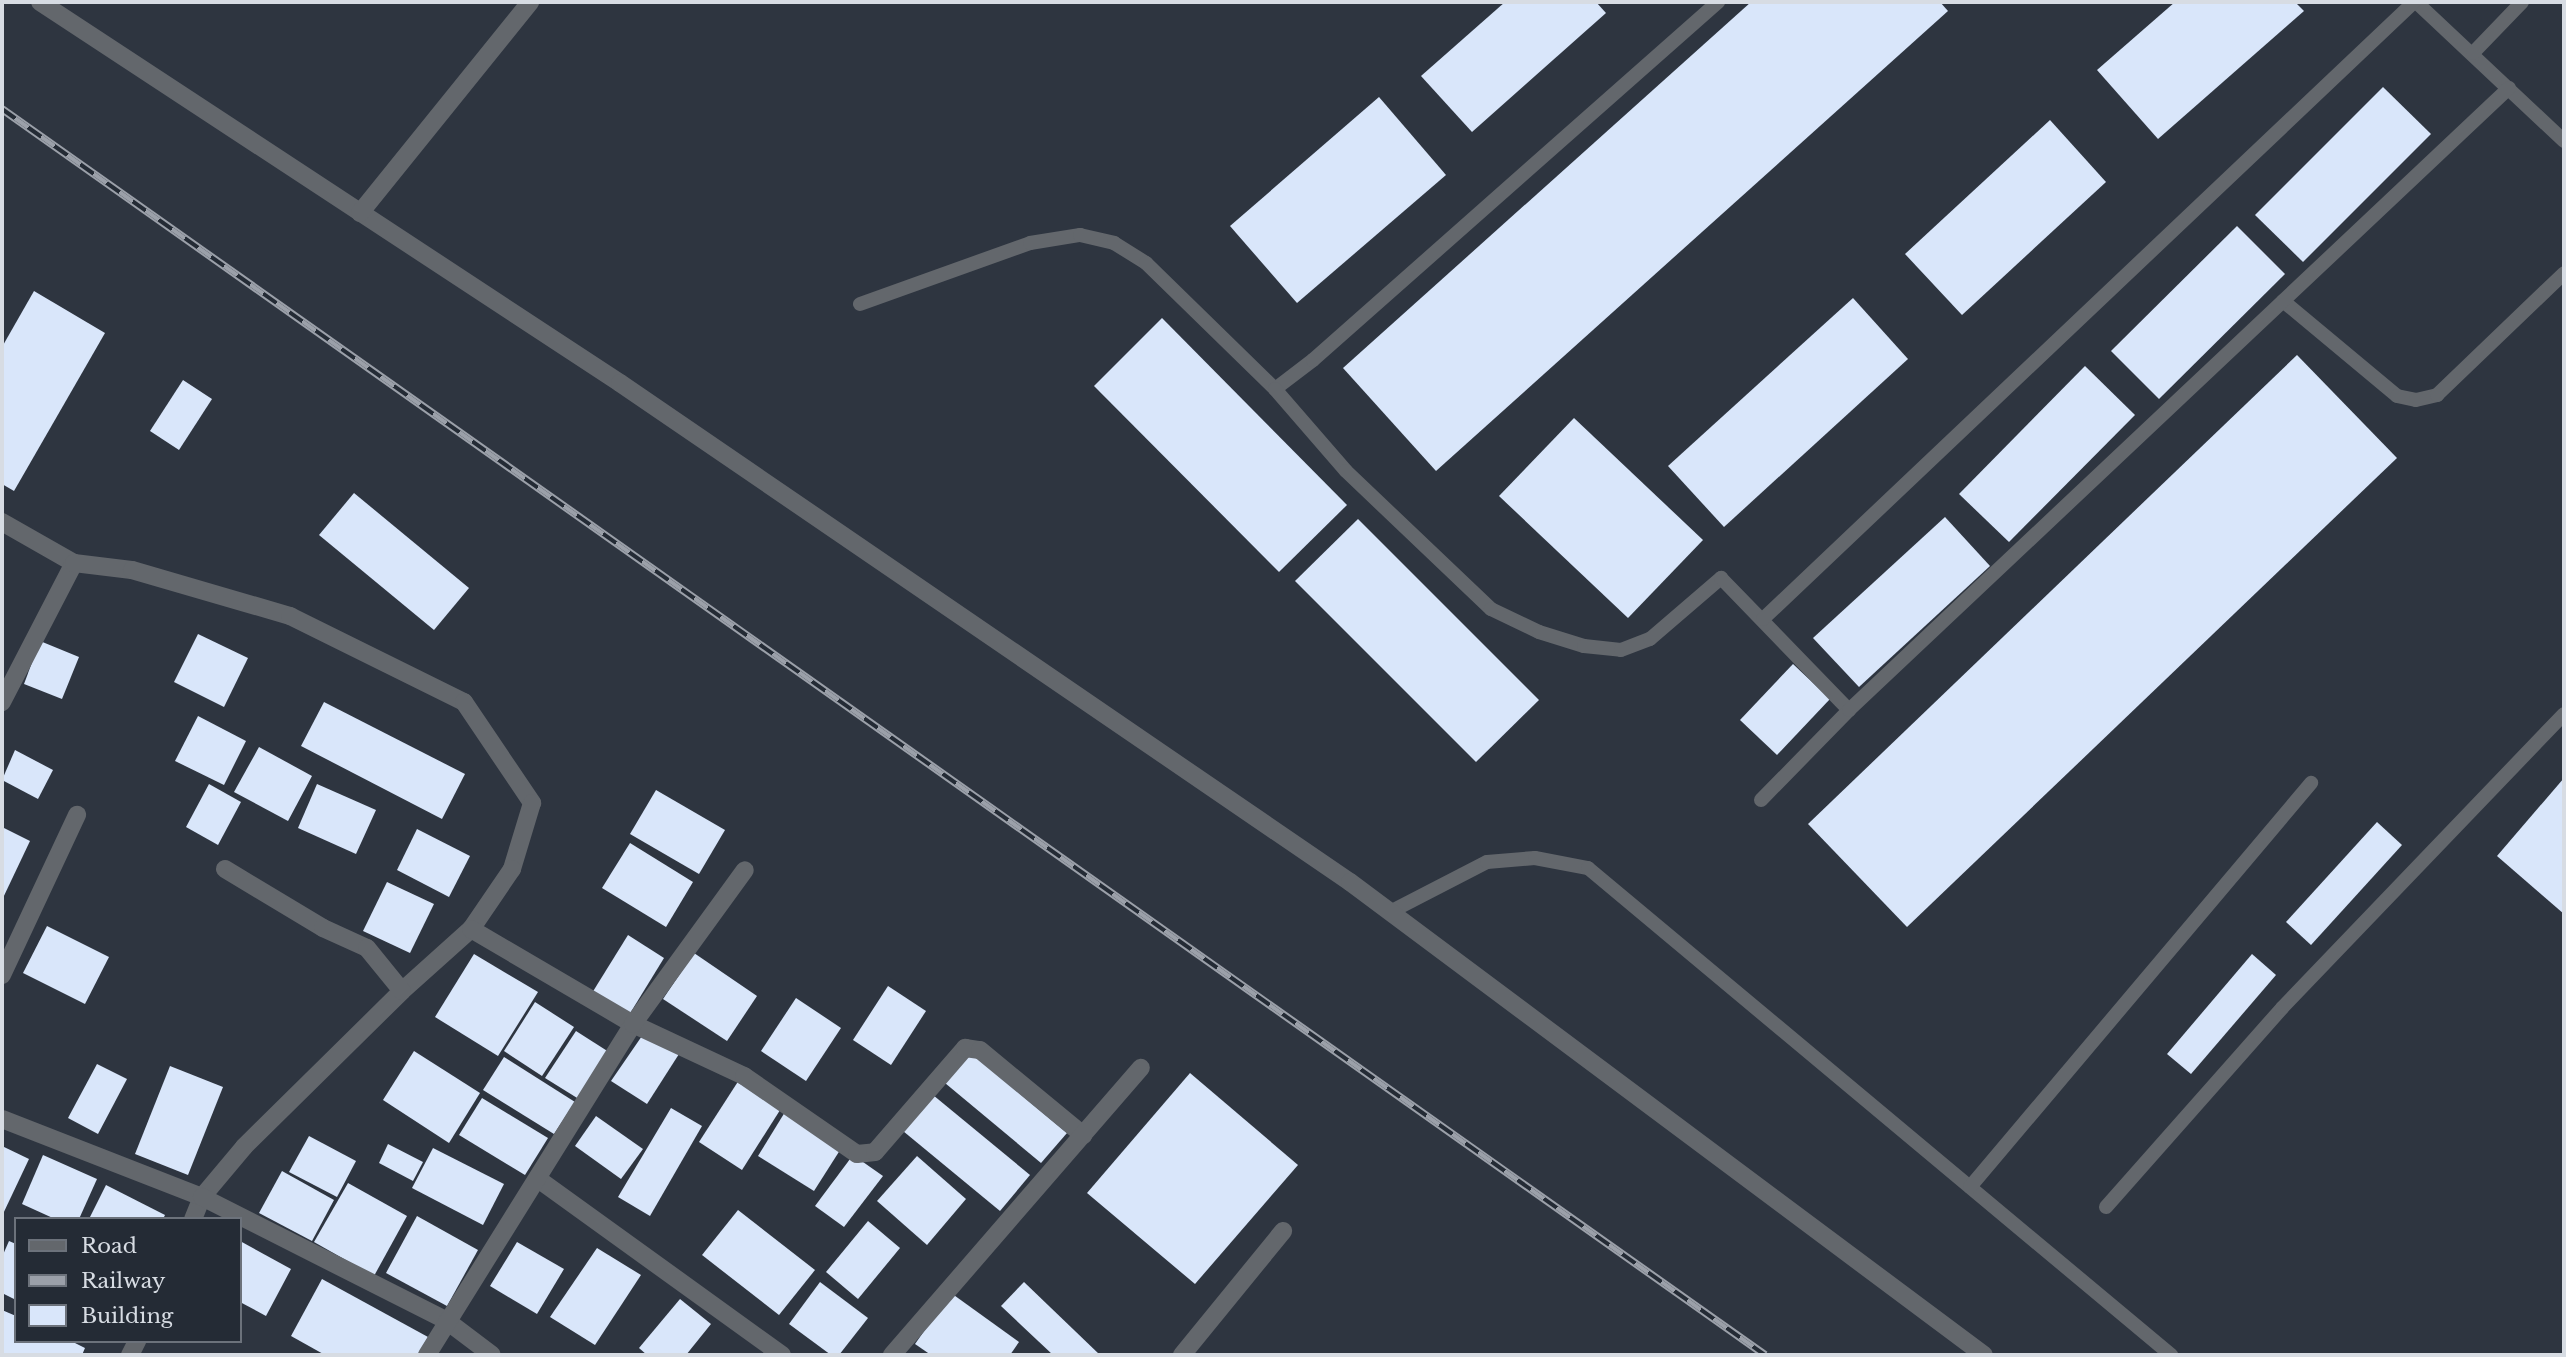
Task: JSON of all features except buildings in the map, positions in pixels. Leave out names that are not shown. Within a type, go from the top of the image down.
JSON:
[{"type":"street","points":[[40,2],[620,383],[1390,912],[1984,1355]]},
{"type":"street","points":[[360,213],[530,2]]},
{"type":"street","points":[[2,522],[74,563],[132,570],[290,616],[464,702],[532,803],[512,869],[471,929],[401,991],[244,1147],[202,1196],[194,1217]]},
{"type":"street","points":[[2,702],[74,563]]},
{"type":"street","points":[[2,975],[78,815]]},
{"type":"street","points":[[225,869],[323,928],[367,948],[401,991]]},
{"type":"street","points":[[427,1355],[633,1024],[745,870]]},
{"type":"street","points":[[471,929],[633,1024],[744,1076],[857,1154],[875,1152],[964,1048],[980,1050],[1083,1135]]},
{"type":"street","points":[[892,1355],[1141,1068]]},
{"type":"street","points":[[2,1119],[202,1196],[447,1321],[492,1355]]},
{"type":"street","points":[[538,1180],[782,1355]]},
{"type":"street","points":[[1182,1355],[1283,1231]]},
{"type":"lane","points":[[1275,389],[1313,360],[1718,2]]},
{"type":"lane","points":[[1763,618],[2415,2],[2473,53],[2564,141]]},
{"type":"lane","points":[[2473,53],[2522,2]]},
{"type":"lane","points":[[1761,800],[1849,710],[2509,88]]},
{"type":"lane","points":[[860,304],[1030,243],[1080,235],[1114,243],[1146,263],[1275,389],[1346,471],[1491,609],[1538,632],[1584,646],[1621,650],[1650,639],[1721,578],[1763,618],[1849,710]]},
{"type":"lane","points":[[2283,301],[2397,396],[2416,400],[2437,395],[2564,273]]},
{"type":"lane","points":[[2106,1207],[2282,1008],[2564,714]]},
{"type":"lane","points":[[1970,1188],[2311,783]]},
{"type":"lane","points":[[1390,912],[1487,862],[1535,858],[1588,867],[2171,1355]]},
{"type":"railway","points":[[2,109],[1765,1355]]}]
